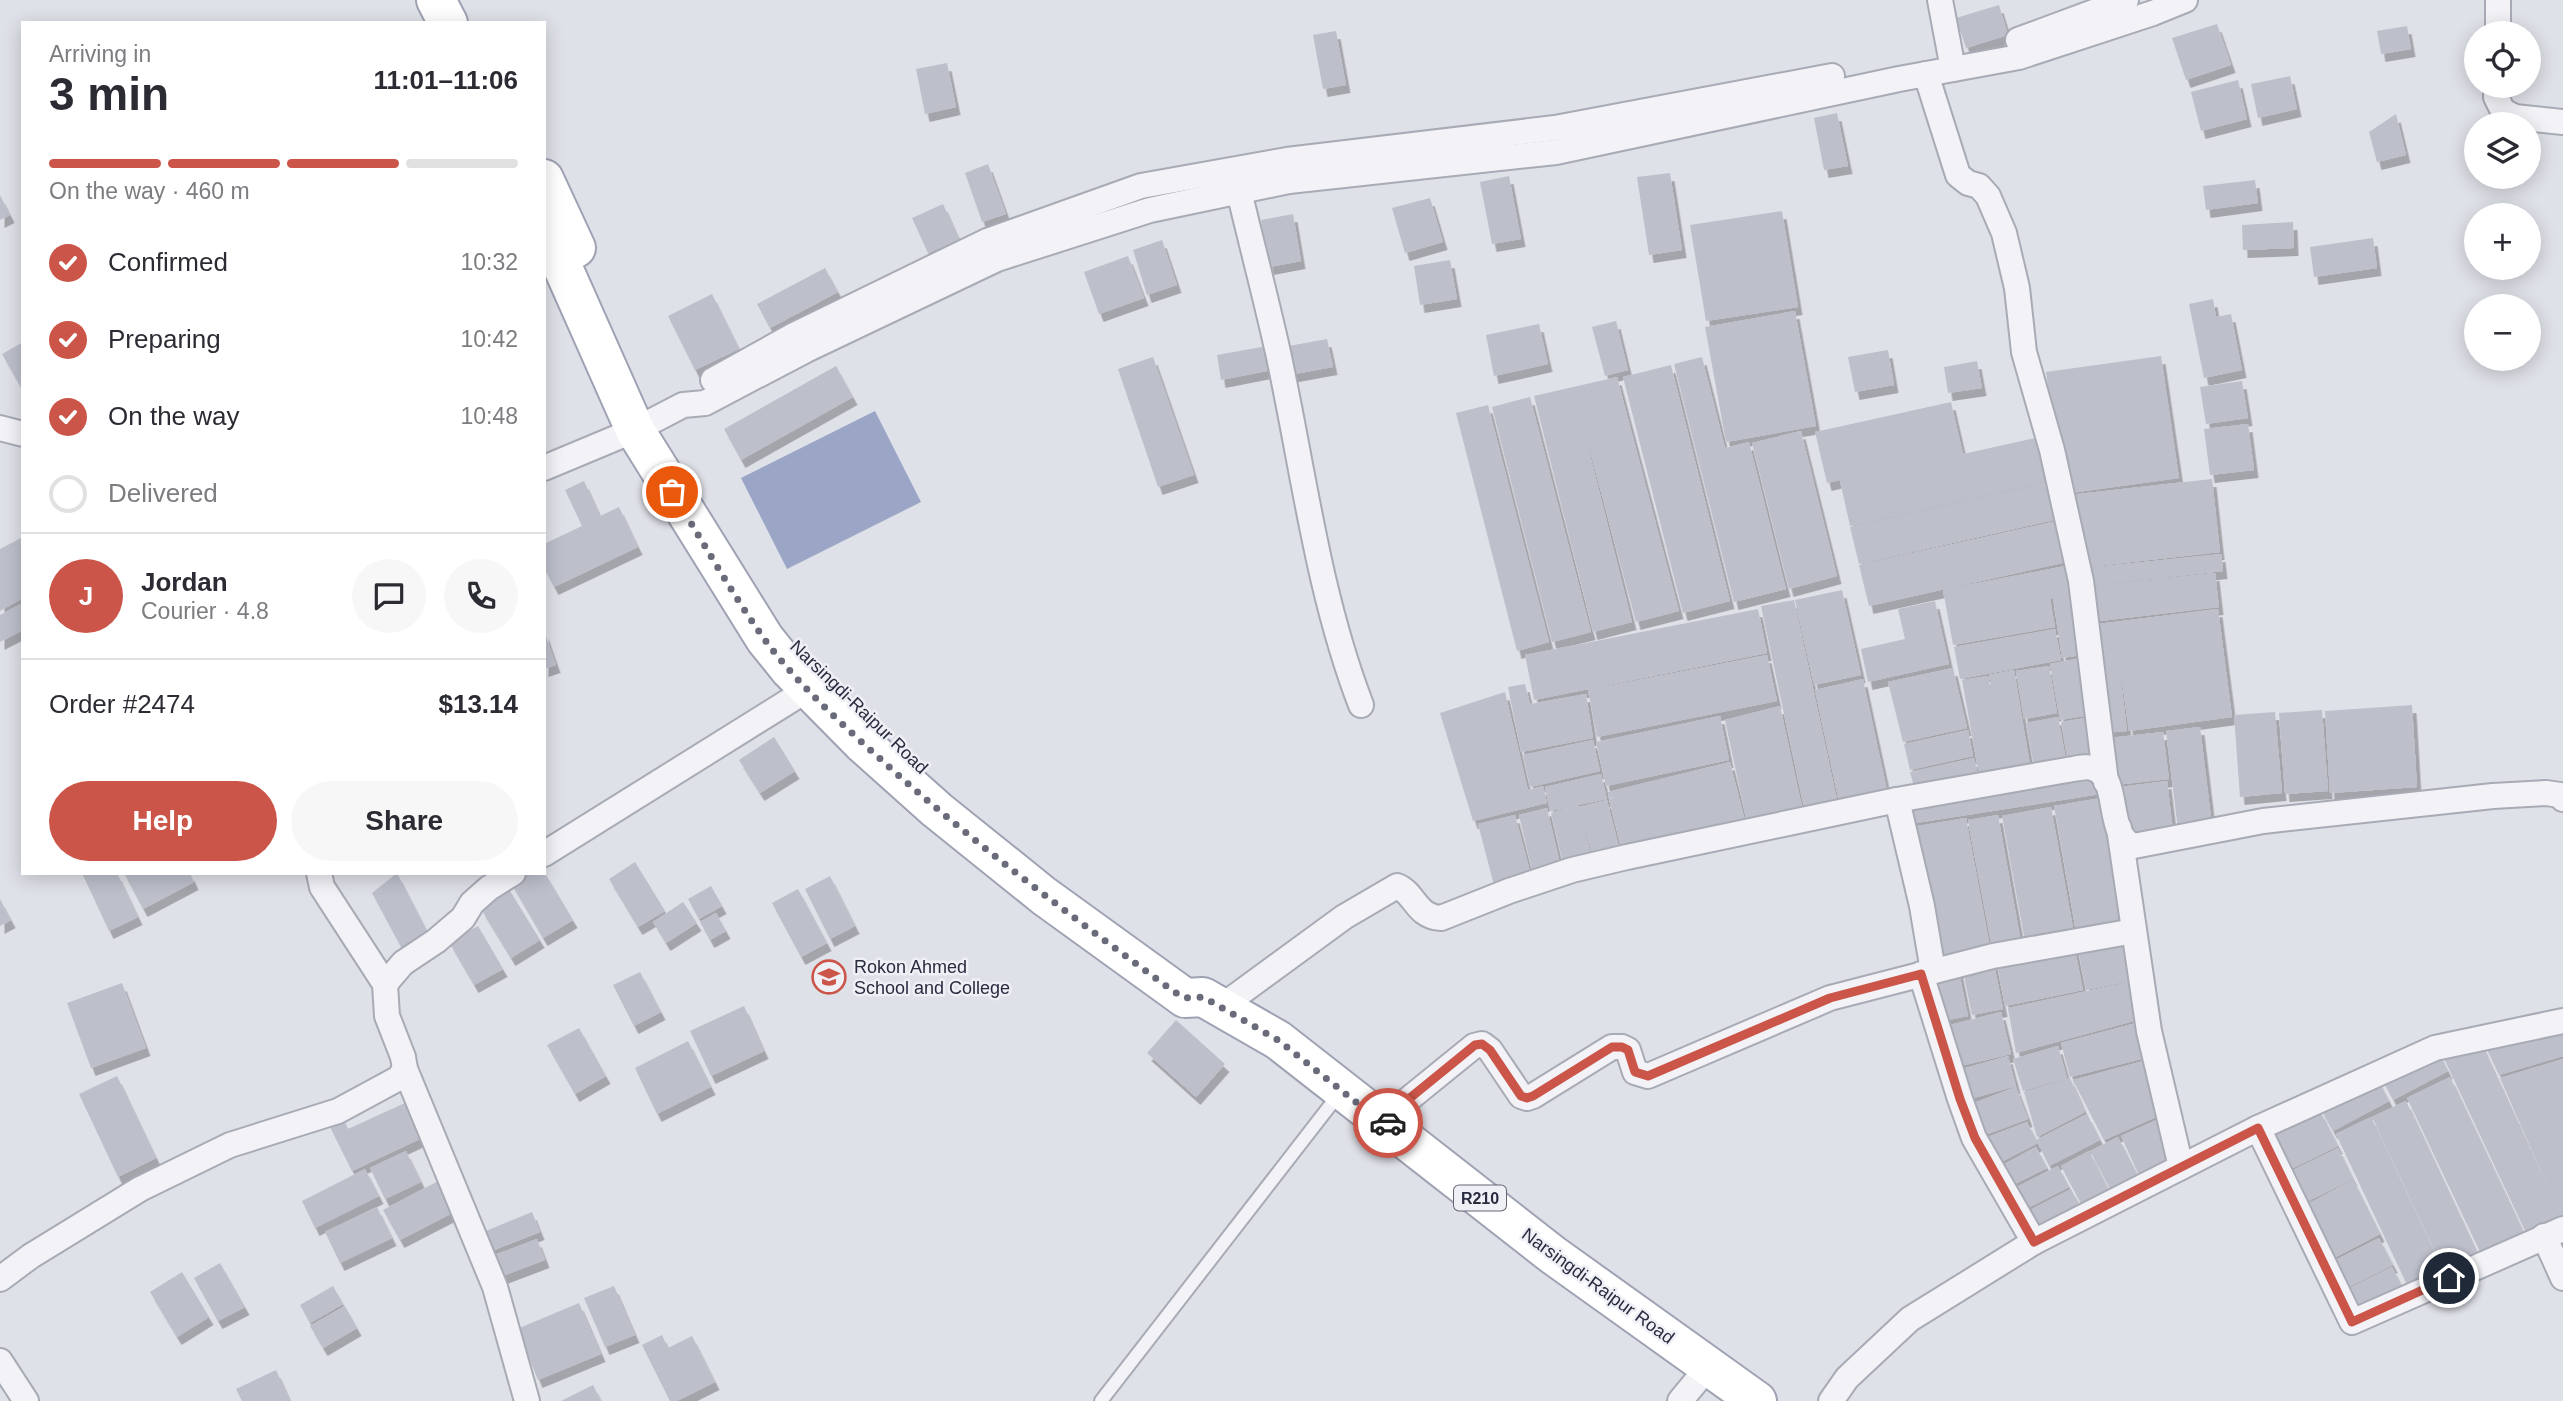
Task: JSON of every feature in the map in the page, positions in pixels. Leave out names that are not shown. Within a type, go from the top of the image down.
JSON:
[{"type":"main road","points":[[436,0],[447,21]]},
{"type":"main road","points":[[458,0],[469,21]]},
{"type":"main road","name":"Narsingdi-Raipur Road","points":[[546,182],[765,639],[816,685],[862,743],[937,810],[1044,896],[1185,998],[1212,1002],[1278,1040],[1553,1255],[1757,1401]]},
{"type":"main road","name":"Narsingdi-Raipur Road","points":[[546,228],[658,418]]},
{"type":"street","points":[[1940,0],[1952,64]]},
{"type":"street","points":[[546,467],[658,418],[705,403],[806,350],[997,259],[1150,210],[1289,181],[1556,152],[1926,74],[2126,0]]},
{"type":"street","points":[[658,418],[695,391],[794,335],[975,247],[1141,186],[1287,160],[1555,128],[1892,65],[1952,64],[2019,57],[2185,0]]},
{"type":"street","points":[[2498,0],[2498,21]]},
{"type":"street","points":[[1926,74],[1958,175],[1968,183],[1979,186],[1988,196],[2004,233],[2017,288],[2024,352],[2052,450],[2081,581],[2106,782],[2119,828],[2149,1031],[2181,1167]]},
{"type":"street","points":[[2496,98],[2503,111],[2515,117],[2563,122]]},
{"type":"street","points":[[1239,191],[1279,358],[1308,515],[1347,668],[1361,705]]},
{"type":"street","points":[[0,428],[21,433]]},
{"type":"street","points":[[546,853],[816,685]]},
{"type":"street","points":[[1212,1002],[1343,918],[1397,887],[1404,890],[1419,909],[1430,916],[1441,918],[1572,870],[1627,856],[1897,800],[2082,768],[2095,768],[2106,782]]},
{"type":"street","points":[[2119,828],[2126,841],[2134,846],[2263,821],[2493,796],[2546,793],[2560,795],[2563,799]]},
{"type":"street","points":[[1897,800],[1922,906],[1927,973],[1960,1099],[1975,1138],[2034,1242]]},
{"type":"street","points":[[319,875],[322,887],[385,984],[387,1016],[405,1069],[495,1287],[527,1401]]},
{"type":"street","points":[[385,984],[403,963],[436,941],[463,918],[472,903],[510,875]]},
{"type":"street","points":[[1386,1126],[1405,1102],[1475,1045],[1482,1044],[1490,1050],[1521,1096],[1527,1098],[1612,1047],[1628,1050],[1635,1072],[1648,1076],[1830,998],[1993,956],[2133,931]]},
{"type":"street","points":[[1830,1401],[1847,1378],[1910,1320],[2034,1242],[2258,1128],[2435,1048],[2563,1021]]},
{"type":"street","points":[[0,1279],[31,1256],[140,1189],[230,1145],[338,1111],[399,1078],[405,1069]]},
{"type":"street","points":[[2258,1128],[2352,1322],[2554,1233],[2563,1278]]},
{"type":"street","points":[[0,1361],[26,1401]]},
{"type":"street","points":[[1680,1401],[1709,1366]]},
{"type":"lane","points":[[1101,1401],[1341,1091]]},
{"type":"water","points":[[875,411],[921,502],[787,569],[741,478]]},
{"type":"building","points":[[1999,5],[2008,35],[1966,48],[1956,18]]},
{"type":"building","points":[[2217,24],[2231,65],[2186,80],[2172,38]]},
{"type":"building","points":[[2407,26],[2411,49],[2381,54],[2377,31]]},
{"type":"building","points":[[1336,31],[1346,85],[1323,89],[1313,35]]},
{"type":"building","points":[[947,63],[956,107],[925,114],[916,69]]},
{"type":"building","points":[[2290,76],[2297,109],[2258,118],[2251,84]]},
{"type":"building","points":[[2238,80],[2247,119],[2201,131],[2191,92]]},
{"type":"building","points":[[1837,113],[1848,166],[1824,170],[1814,118]]},
{"type":"building","points":[[2396,114],[2406,155],[2377,162],[2369,132]]},
{"type":"building","points":[[988,164],[1006,214],[982,222],[965,173]]},
{"type":"building","points":[[1670,173],[1682,250],[1649,255],[1637,177]]},
{"type":"building","points":[[1509,176],[1521,239],[1492,244],[1480,182]]},
{"type":"building","points":[[2255,180],[2258,203],[2206,210],[2203,186]]},
{"type":"building","points":[[0,195],[10,215],[0,220]]},
{"type":"building","points":[[1430,198],[1443,242],[1405,253],[1392,208]]},
{"type":"building","points":[[943,204],[959,240],[928,253],[912,218]]},
{"type":"building","points":[[1782,211],[1798,307],[1706,321],[1690,225]]},
{"type":"building","points":[[1293,214],[1301,261],[1269,267],[1261,220]]},
{"type":"building","points":[[2293,222],[2294,248],[2243,250],[2242,225]]},
{"type":"building","points":[[2373,238],[2377,268],[2314,277],[2310,247]]},
{"type":"building","points":[[1162,240],[1177,285],[1147,295],[1133,250]]},
{"type":"building","points":[[1128,256],[1144,298],[1099,314],[1084,272]]},
{"type":"building","points":[[1450,260],[1457,299],[1420,305],[1414,266]]},
{"type":"building","points":[[825,268],[838,292],[770,328],[757,304]]},
{"type":"building","points":[[712,294],[739,349],[695,370],[668,316]]},
{"type":"building","points":[[2213,299],[2216,317],[2231,314],[2242,370],[2204,378],[2189,304]]},
{"type":"building","points":[[1795,311],[1816,426],[1726,442],[1705,327]]},
{"type":"building","points":[[1616,321],[1628,370],[1605,376],[1592,327]]},
{"type":"building","points":[[1539,324],[1548,364],[1494,376],[1486,335]]},
{"type":"building","points":[[1327,339],[1333,367],[1289,375],[1283,347]]},
{"type":"building","points":[[21,343],[21,387],[2,354]]},
{"type":"building","points":[[1267,346],[1272,370],[1221,380],[1217,355]]},
{"type":"building","points":[[1888,350],[1894,385],[1855,392],[1848,357]]},
{"type":"building","points":[[2161,356],[2179,478],[2063,494],[2046,372]]},
{"type":"building","points":[[1153,357],[1194,475],[1158,487],[1118,369]]},
{"type":"building","points":[[1702,357],[1725,448],[1749,442],[1786,589],[1734,602],[1674,364]]},
{"type":"building","points":[[1977,361],[1982,388],[1948,393],[1944,367]]},
{"type":"building","points":[[1671,365],[1730,601],[1683,613],[1623,377]]},
{"type":"building","points":[[836,366],[853,397],[741,460],[724,429]]},
{"type":"building","points":[[1617,377],[1679,611],[1636,622],[1575,395],[1632,622],[1593,632],[1534,396]]},
{"type":"building","points":[[2242,381],[2248,418],[2206,424],[2200,387]]},
{"type":"building","points":[[1530,397],[1591,632],[1552,642],[1492,407]]},
{"type":"building","points":[[1951,402],[1963,454],[2044,436],[2054,480],[1850,526],[1840,481],[1869,473],[1827,483],[1815,432]]},
{"type":"building","points":[[1488,405],[1549,642],[1517,651],[1456,413]]},
{"type":"building","points":[[2248,424],[2254,470],[2210,475],[2204,429]]},
{"type":"building","points":[[1801,431],[1837,576],[1789,589],[1752,443]]},
{"type":"building","points":[[2212,479],[2220,552],[2078,568],[2069,495]]},
{"type":"building","points":[[584,481],[600,516],[619,507],[638,547],[554,587],[546,572],[546,543],[582,526],[565,490]]},
{"type":"building","points":[[2054,481],[2063,518],[1859,564],[1850,527]]},
{"type":"building","points":[[2062,520],[2071,561],[1869,606],[1859,565]]},
{"type":"building","points":[[21,538],[21,599],[0,611],[0,549]]},
{"type":"building","points":[[2221,554],[2223,571],[2088,586],[2086,568]]},
{"type":"building","points":[[2075,564],[2079,593],[2059,597],[2079,595],[2087,654],[2062,658],[2053,598],[2050,599],[2055,627],[1953,645],[1943,590]]},
{"type":"building","points":[[2215,573],[2219,607],[2091,622],[2087,587]]},
{"type":"building","points":[[1842,590],[1861,675],[1814,685],[1795,600]]},
{"type":"building","points":[[1794,600],[1838,805],[1805,812],[1761,606]]},
{"type":"building","points":[[1935,601],[1949,664],[1868,682],[1861,649],[1905,639],[1898,609]]},
{"type":"building","points":[[21,604],[21,631],[0,642],[0,615]]},
{"type":"building","points":[[1758,609],[1767,653],[1534,700],[1525,655]]},
{"type":"building","points":[[2218,609],[2232,717],[2129,731],[2116,637],[2127,731],[2103,733],[2090,625]]},
{"type":"building","points":[[2055,629],[2061,660],[1960,679],[1954,647]]},
{"type":"building","points":[[546,637],[556,665],[546,668]]},
{"type":"building","points":[[1767,655],[1777,701],[1597,737],[1588,690]]},
{"type":"building","points":[[2086,657],[2096,714],[2060,720],[2050,664]]},
{"type":"building","points":[[2049,666],[2057,713],[2024,719],[2016,671]]},
{"type":"building","points":[[1953,668],[1967,728],[1903,742],[1888,682]]},
{"type":"building","points":[[2014,670],[2031,771],[1980,780],[1962,680],[1988,676],[2000,740],[1989,675]]},
{"type":"building","points":[[1863,679],[1888,795],[1840,806],[1815,690]]},
{"type":"building","points":[[1525,684],[1530,704],[1586,694],[1593,738],[1521,752],[1508,687]]},
{"type":"building","points":[[1505,692],[1528,790],[1543,786],[1547,803],[1473,821],[1440,713]]},
{"type":"building","points":[[2412,705],[2417,787],[2330,793],[2325,711]]},
{"type":"building","points":[[1780,706],[1803,812],[1747,823],[1725,720]]},
{"type":"building","points":[[2322,710],[2328,791],[2285,794],[2279,713]]},
{"type":"building","points":[[2275,712],[2282,793],[2240,797],[2234,715]]},
{"type":"building","points":[[1720,716],[1729,760],[1606,786],[1596,742]]},
{"type":"building","points":[[2058,717],[2067,766],[2035,772],[2026,723]]},
{"type":"building","points":[[2092,717],[2101,762],[2069,767],[2061,722]]},
{"type":"building","points":[[2200,727],[2212,826],[2178,830],[2166,731]]},
{"type":"building","points":[[1968,730],[1973,756],[1910,770],[1904,744]]},
{"type":"building","points":[[2163,732],[2169,779],[2115,785],[2109,738]]},
{"type":"building","points":[[774,737],[795,771],[760,793],[739,760]]},
{"type":"building","points":[[1593,740],[1600,771],[1530,787],[1523,755]]},
{"type":"building","points":[[1974,758],[1979,780],[1916,794],[1910,772]]},
{"type":"building","points":[[1730,762],[1745,821],[1622,851],[1609,799],[1614,797],[1609,798],[1608,792]]},
{"type":"building","points":[[2097,772],[2100,794],[1903,825],[1899,804]]},
{"type":"building","points":[[1601,774],[1607,799],[1578,805],[1591,856],[1563,863],[1551,813],[1570,807],[1550,811],[1545,787]]},
{"type":"building","points":[[2167,781],[2173,831],[2125,837],[2120,787]]},
{"type":"building","points":[[2107,797],[2130,928],[2077,937],[2054,806]]},
{"type":"building","points":[[1607,800],[1620,851],[1593,858],[1579,807]]},
{"type":"building","points":[[2051,807],[2075,939],[2026,947],[2002,816]]},
{"type":"building","points":[[1547,808],[1561,868],[1533,875],[1519,815]]},
{"type":"building","points":[[1515,815],[1532,879],[1495,889],[1478,824]]},
{"type":"building","points":[[1998,815],[2022,948],[1993,953],[1968,820]]},
{"type":"building","points":[[1966,818],[1991,953],[1936,965],[1912,827]]},
{"type":"building","points":[[635,862],[665,911],[638,927],[609,879]]},
{"type":"building","points":[[83,875],[118,875],[138,917],[109,931]]},
{"type":"building","points":[[125,875],[191,875],[194,882],[143,909]]},
{"type":"building","points":[[398,875],[431,939],[406,956],[372,893]]},
{"type":"building","points":[[519,875],[546,875],[573,920],[543,938],[510,881]]},
{"type":"building","points":[[830,876],[855,926],[830,939],[805,889]]},
{"type":"building","points":[[507,886],[540,940],[511,958],[481,909]]},
{"type":"building","points":[[711,886],[722,906],[699,919],[688,899]]},
{"type":"building","points":[[798,889],[827,943],[801,957],[772,903]]},
{"type":"building","points":[[0,899],[11,920],[0,926]]},
{"type":"building","points":[[683,902],[697,923],[666,943],[653,922]]},
{"type":"building","points":[[716,913],[726,931],[710,940],[700,922]]},
{"type":"building","points":[[478,926],[503,969],[474,985],[449,942]]},
{"type":"building","points":[[2125,935],[2134,980],[2086,990],[2077,944]]},
{"type":"building","points":[[2074,945],[2083,990],[2005,1006],[1996,960]]},
{"type":"building","points":[[1993,959],[2003,1009],[1972,1015],[1962,966]]},
{"type":"building","points":[[1958,967],[1968,1016],[1938,1022],[1928,973]]},
{"type":"building","points":[[640,972],[661,1012],[634,1026],[613,985]]},
{"type":"building","points":[[2134,981],[2141,1019],[2016,1053],[2008,1008]]},
{"type":"building","points":[[122,983],[146,1048],[91,1068],[67,1003]]},
{"type":"building","points":[[744,1006],[764,1051],[711,1076],[690,1031]]},
{"type":"building","points":[[2001,1012],[2011,1054],[1952,1068],[1942,1027]]},
{"type":"building","points":[[1176,1020],[1225,1064],[1196,1097],[1147,1053]]},
{"type":"building","points":[[2140,1022],[2149,1057],[2070,1077],[2061,1043]]},
{"type":"building","points":[[2563,1026],[2563,1056],[2499,1075],[2483,1041]]},
{"type":"building","points":[[579,1028],[606,1076],[575,1094],[547,1045]]},
{"type":"building","points":[[688,1041],[711,1087],[657,1114],[635,1068]]},
{"type":"building","points":[[2480,1041],[2556,1206],[2500,1078],[2563,1059],[2563,1219],[2527,1235],[2440,1050]]},
{"type":"building","points":[[2058,1046],[2067,1078],[2023,1091],[2013,1059]]},
{"type":"building","points":[[2436,1048],[2448,1071],[2393,1100],[2381,1077]]},
{"type":"building","points":[[2008,1056],[2016,1086],[1963,1101],[1955,1071]]},
{"type":"building","points":[[2151,1059],[2163,1114],[2104,1140],[2073,1080]]},
{"type":"building","points":[[117,1076],[156,1158],[118,1177],[79,1094]]},
{"type":"building","points":[[2450,1077],[2525,1236],[2482,1256],[2407,1098]]},
{"type":"building","points":[[2070,1078],[2085,1112],[2037,1137],[2024,1092]]},
{"type":"building","points":[[2377,1078],[2389,1101],[2333,1131],[2320,1108]]},
{"type":"building","points":[[2016,1087],[2028,1119],[1977,1138],[1966,1106]]},
{"type":"building","points":[[2406,1101],[2479,1257],[2445,1273],[2372,1117]]},
{"type":"building","points":[[407,1102],[424,1137],[352,1171],[330,1127],[344,1120],[348,1129]]},
{"type":"building","points":[[2320,1111],[2338,1146],[2285,1172],[2267,1138]]},
{"type":"building","points":[[2087,1114],[2100,1140],[2049,1166],[2038,1143],[1995,1165],[1980,1140],[2027,1122],[2036,1140]]},
{"type":"building","points":[[2163,1117],[2178,1167],[2143,1184],[2121,1136]]},
{"type":"building","points":[[2371,1117],[2444,1273],[2409,1289],[2336,1134]]},
{"type":"building","points":[[2118,1137],[2141,1182],[2114,1196],[2090,1151]]},
{"type":"building","points":[[2036,1147],[2047,1168],[2007,1188],[1997,1168]]},
{"type":"building","points":[[2338,1148],[2353,1179],[2300,1205],[2285,1174]]},
{"type":"building","points":[[406,1151],[421,1182],[385,1199],[370,1168]]},
{"type":"building","points":[[2089,1151],[2112,1197],[2085,1211],[2061,1166]]},
{"type":"building","points":[[2058,1166],[2069,1187],[2020,1212],[2009,1191]]},
{"type":"building","points":[[365,1169],[379,1196],[315,1228],[302,1201]]},
{"type":"building","points":[[442,1179],[458,1210],[400,1240],[383,1210]]},
{"type":"building","points":[[2353,1180],[2380,1234],[2326,1262],[2300,1208]]},
{"type":"building","points":[[2071,1189],[2083,1212],[2034,1237],[2022,1214]]},
{"type":"building","points":[[377,1207],[392,1238],[340,1263],[325,1232]]},
{"type":"building","points":[[532,1212],[540,1232],[489,1252],[481,1233]]},
{"type":"building","points":[[2379,1238],[2393,1265],[2339,1292],[2326,1265]]},
{"type":"building","points":[[537,1239],[545,1260],[497,1278],[489,1257]]},
{"type":"building","points":[[220,1263],[245,1307],[218,1321],[194,1278]]},
{"type":"building","points":[[2392,1267],[2405,1293],[2353,1319],[2340,1293]]},
{"type":"building","points":[[182,1272],[209,1317],[177,1337],[150,1292]]},
{"type":"building","points":[[333,1286],[343,1304],[310,1323],[300,1305]]},
{"type":"building","points":[[614,1286],[635,1335],[605,1347],[584,1298]]},
{"type":"building","points":[[579,1303],[601,1354],[538,1380],[517,1329]]},
{"type":"building","points":[[345,1306],[357,1328],[323,1348],[310,1326]]},
{"type":"building","points":[[662,1335],[668,1348],[692,1336],[715,1382],[677,1401],[670,1401],[642,1345]]},
{"type":"building","points":[[276,1370],[290,1401],[242,1401],[236,1389]]},
{"type":"building","points":[[593,1385],[601,1401],[561,1401]]},
{"type":"way so far","points":[[672,492],[765,639],[790,670],[862,743],[937,810],[1044,896],[1173,991],[1185,998],[1203,997],[1278,1040],[1386,1126],[1388,1123]]},
{"type":"place","name":"Rokon Ahmed School and College","points":[[829,977]]},
{"type":"route","points":[[1388,1123],[1405,1102],[1475,1045],[1482,1044],[1490,1050],[1521,1096],[1527,1098],[1612,1047],[1628,1050],[1635,1072],[1648,1076],[1830,998],[1921,974],[1975,1138],[2034,1242],[2258,1128],[2352,1322],[2449,1278]]}]
